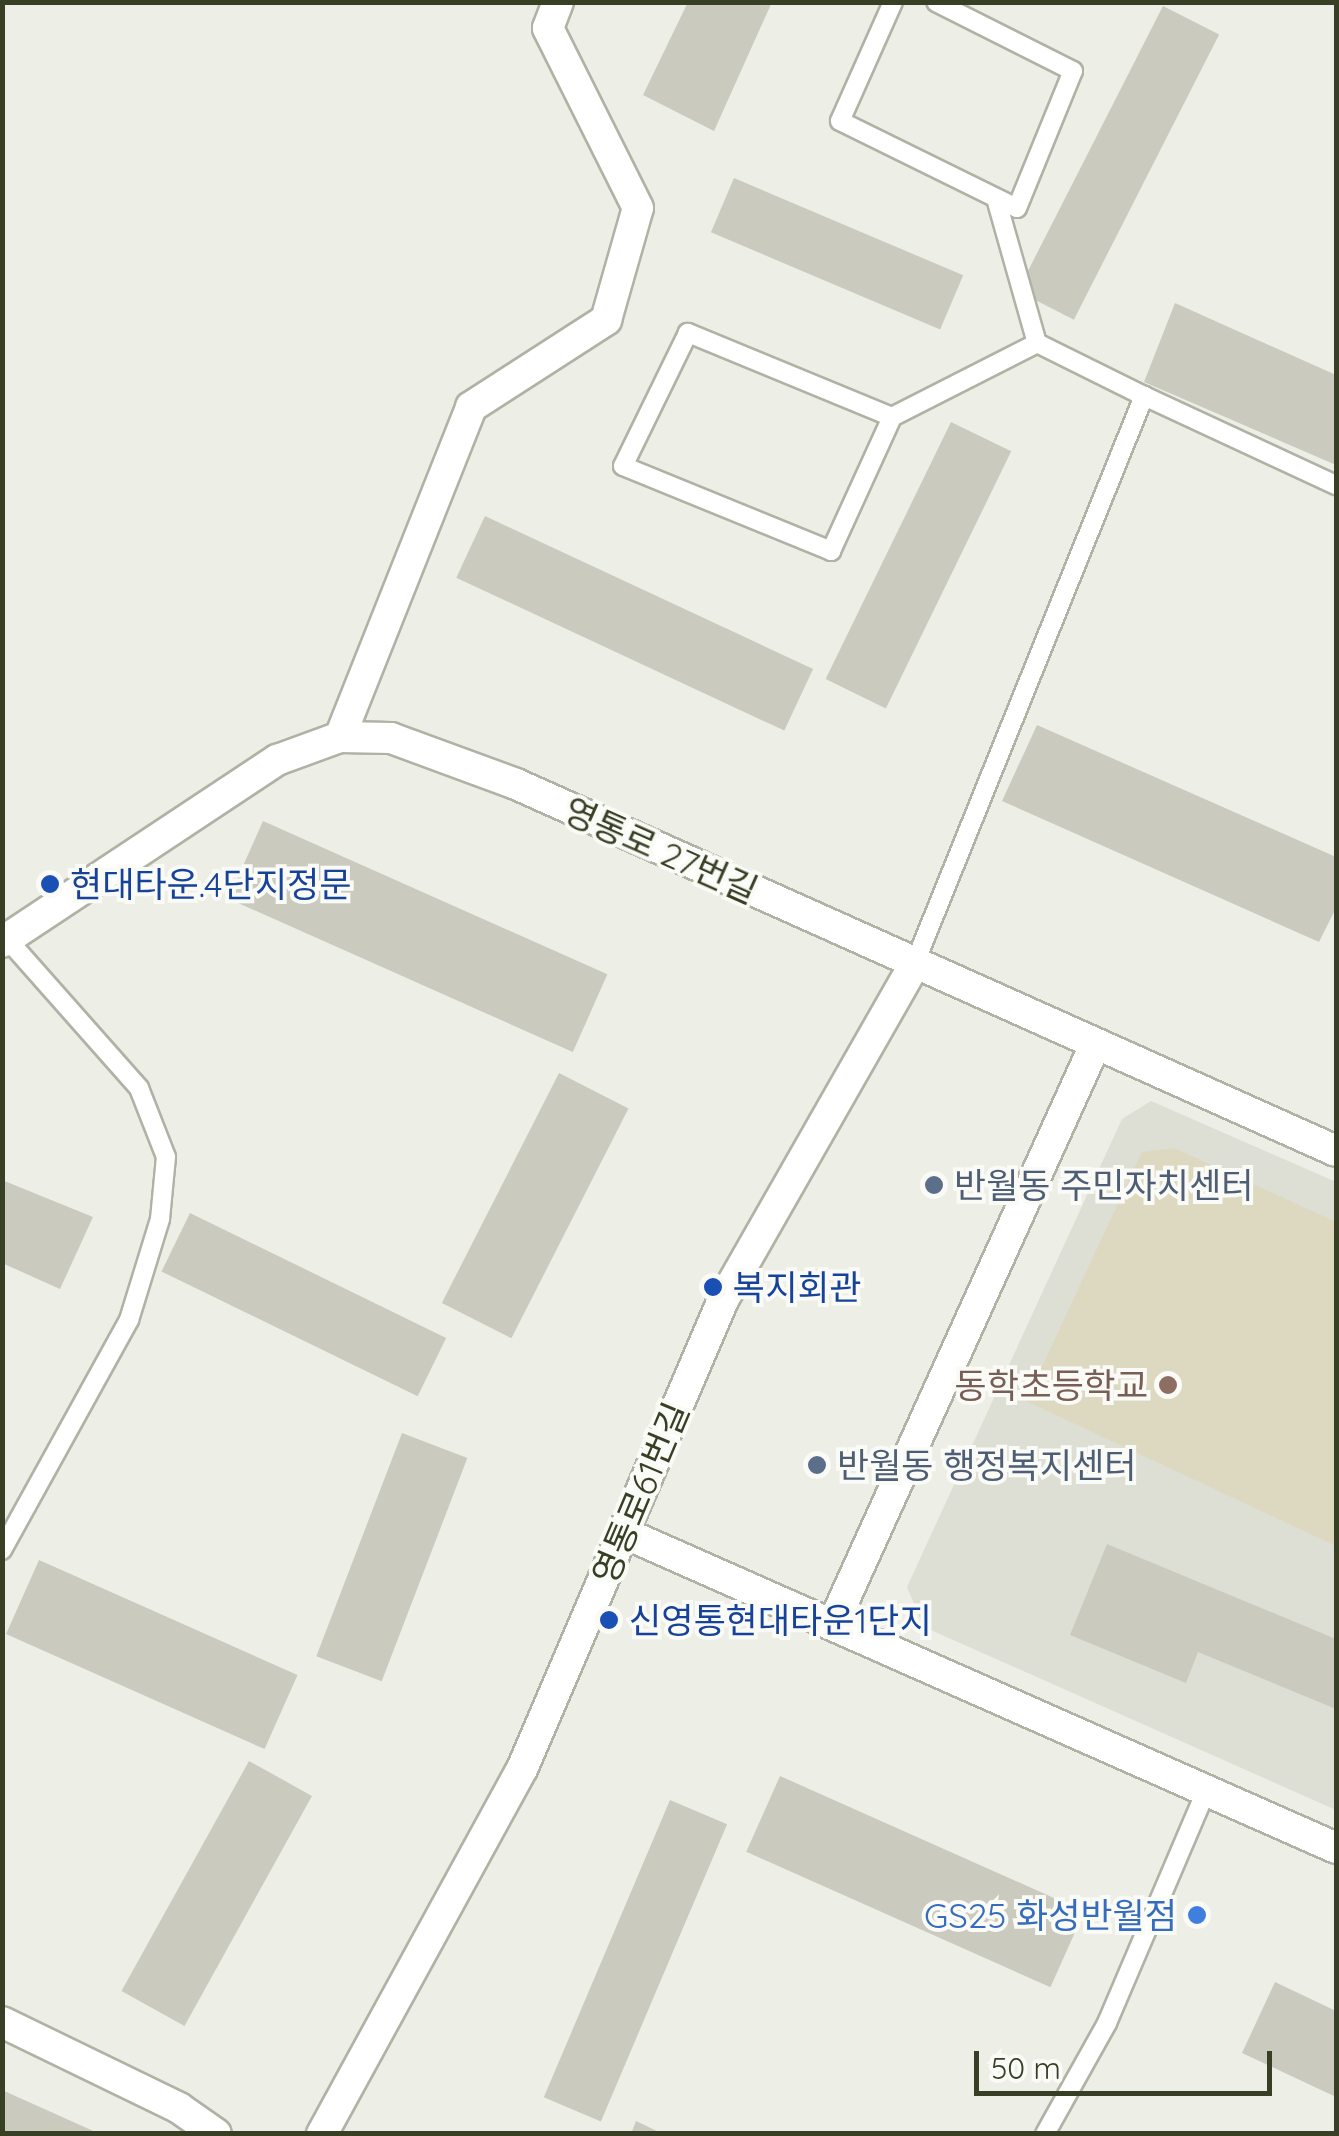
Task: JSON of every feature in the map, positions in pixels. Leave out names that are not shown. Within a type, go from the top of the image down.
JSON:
[{"type":"street","points":[[340,737],[470,407],[606,320],[638,208],[548,28],[558,2]]},
{"type":"street","name":"영통로 27번길","points":[[5,940],[278,760],[340,737],[390,738],[516,784],[1336,1151]]},
{"type":"street","name":"영통로61번길","points":[[322,2134],[522,1769],[723,1300],[914,965]]},
{"type":"street","points":[[833,1624],[1095,1045]]},
{"type":"street","points":[[622,1532],[1336,1848]]},
{"type":"street","points":[[2,2022],[180,2108],[216,2134]]},
{"type":"lane","points":[[893,2],[840,121],[997,202],[1017,208],[1073,71],[936,2]]},
{"type":"lane","points":[[997,202],[1037,343],[1336,486]]},
{"type":"lane","points":[[892,417],[688,333],[624,466],[831,551],[892,417],[1037,343]]},
{"type":"lane","points":[[914,965],[1144,396]]},
{"type":"lane","points":[[2,1550],[130,1320],[160,1219],[166,1157],[138,1088],[5,940]]},
{"type":"lane","points":[[1044,2134],[1107,2023],[1206,1791]]},
{"type":"shaded area","name":"동학초등학교","points":[[1151,1101],[1336,1182],[1336,1810],[924,1627],[907,1587],[1122,1119]]},
{"type":"shaded area","points":[[1174,1148],[1336,1222],[1336,1546],[1026,1401],[1142,1152]]},
{"type":"building","points":[[688,2],[772,2],[714,131],[643,95]]},
{"type":"building","points":[[1163,6],[1219,35],[1074,320],[1018,291]]},
{"type":"building","points":[[734,178],[963,275],[940,330],[711,232]]},
{"type":"building","points":[[1175,303],[1336,375],[1336,465],[1144,382]]},
{"type":"building","points":[[951,422],[1011,451],[886,708],[826,679]]},
{"type":"building","points":[[485,516],[813,669],[784,731],[456,578]]},
{"type":"building","points":[[1037,725],[1336,857],[1336,908],[1319,942],[1002,801]]},
{"type":"building","points":[[263,821],[607,974],[573,1052],[228,899]]},
{"type":"building","points":[[559,1073],[628,1108],[511,1338],[442,1303]]},
{"type":"building","points":[[2,1180],[93,1217],[60,1289],[2,1263]]},
{"type":"building","points":[[190,1213],[446,1338],[418,1396],[162,1271]]},
{"type":"building","points":[[402,1433],[467,1458],[382,1681],[316,1656]]},
{"type":"building","points":[[1107,1544],[1336,1639],[1336,1709],[1198,1652],[1186,1683],[1070,1635]]},
{"type":"building","points":[[39,1560],[298,1675],[265,1749],[6,1634]]},
{"type":"building","points":[[249,1761],[312,1796],[184,2026],[121,1991]]},
{"type":"building","points":[[780,1776],[1084,1911],[1050,1987],[746,1852]]},
{"type":"building","points":[[670,1800],[727,1824],[601,2122],[544,2097]]},
{"type":"building","points":[[1275,1982],[1336,2011],[1336,2097],[1242,2053]]},
{"type":"building","points":[[2,2090],[100,2134],[2,2134]]},
{"type":"building","points":[[636,2121],[663,2134],[631,2134]]},
{"type":"place","name":"현대타운.4단지정문","points":[[50,884]]},
{"type":"place","name":"반월동 주민자치센터","points":[[934,1185]]},
{"type":"place","name":"복지회관","points":[[713,1287]]},
{"type":"place","name":"동학초등학교","points":[[1168,1385]]},
{"type":"place","name":"반월동 행정복지센터","points":[[817,1465]]},
{"type":"place","name":"신영통현대타운1단지","points":[[609,1620]]},
{"type":"place","name":"GS25 화성반월점","points":[[1197,1915]]}]
